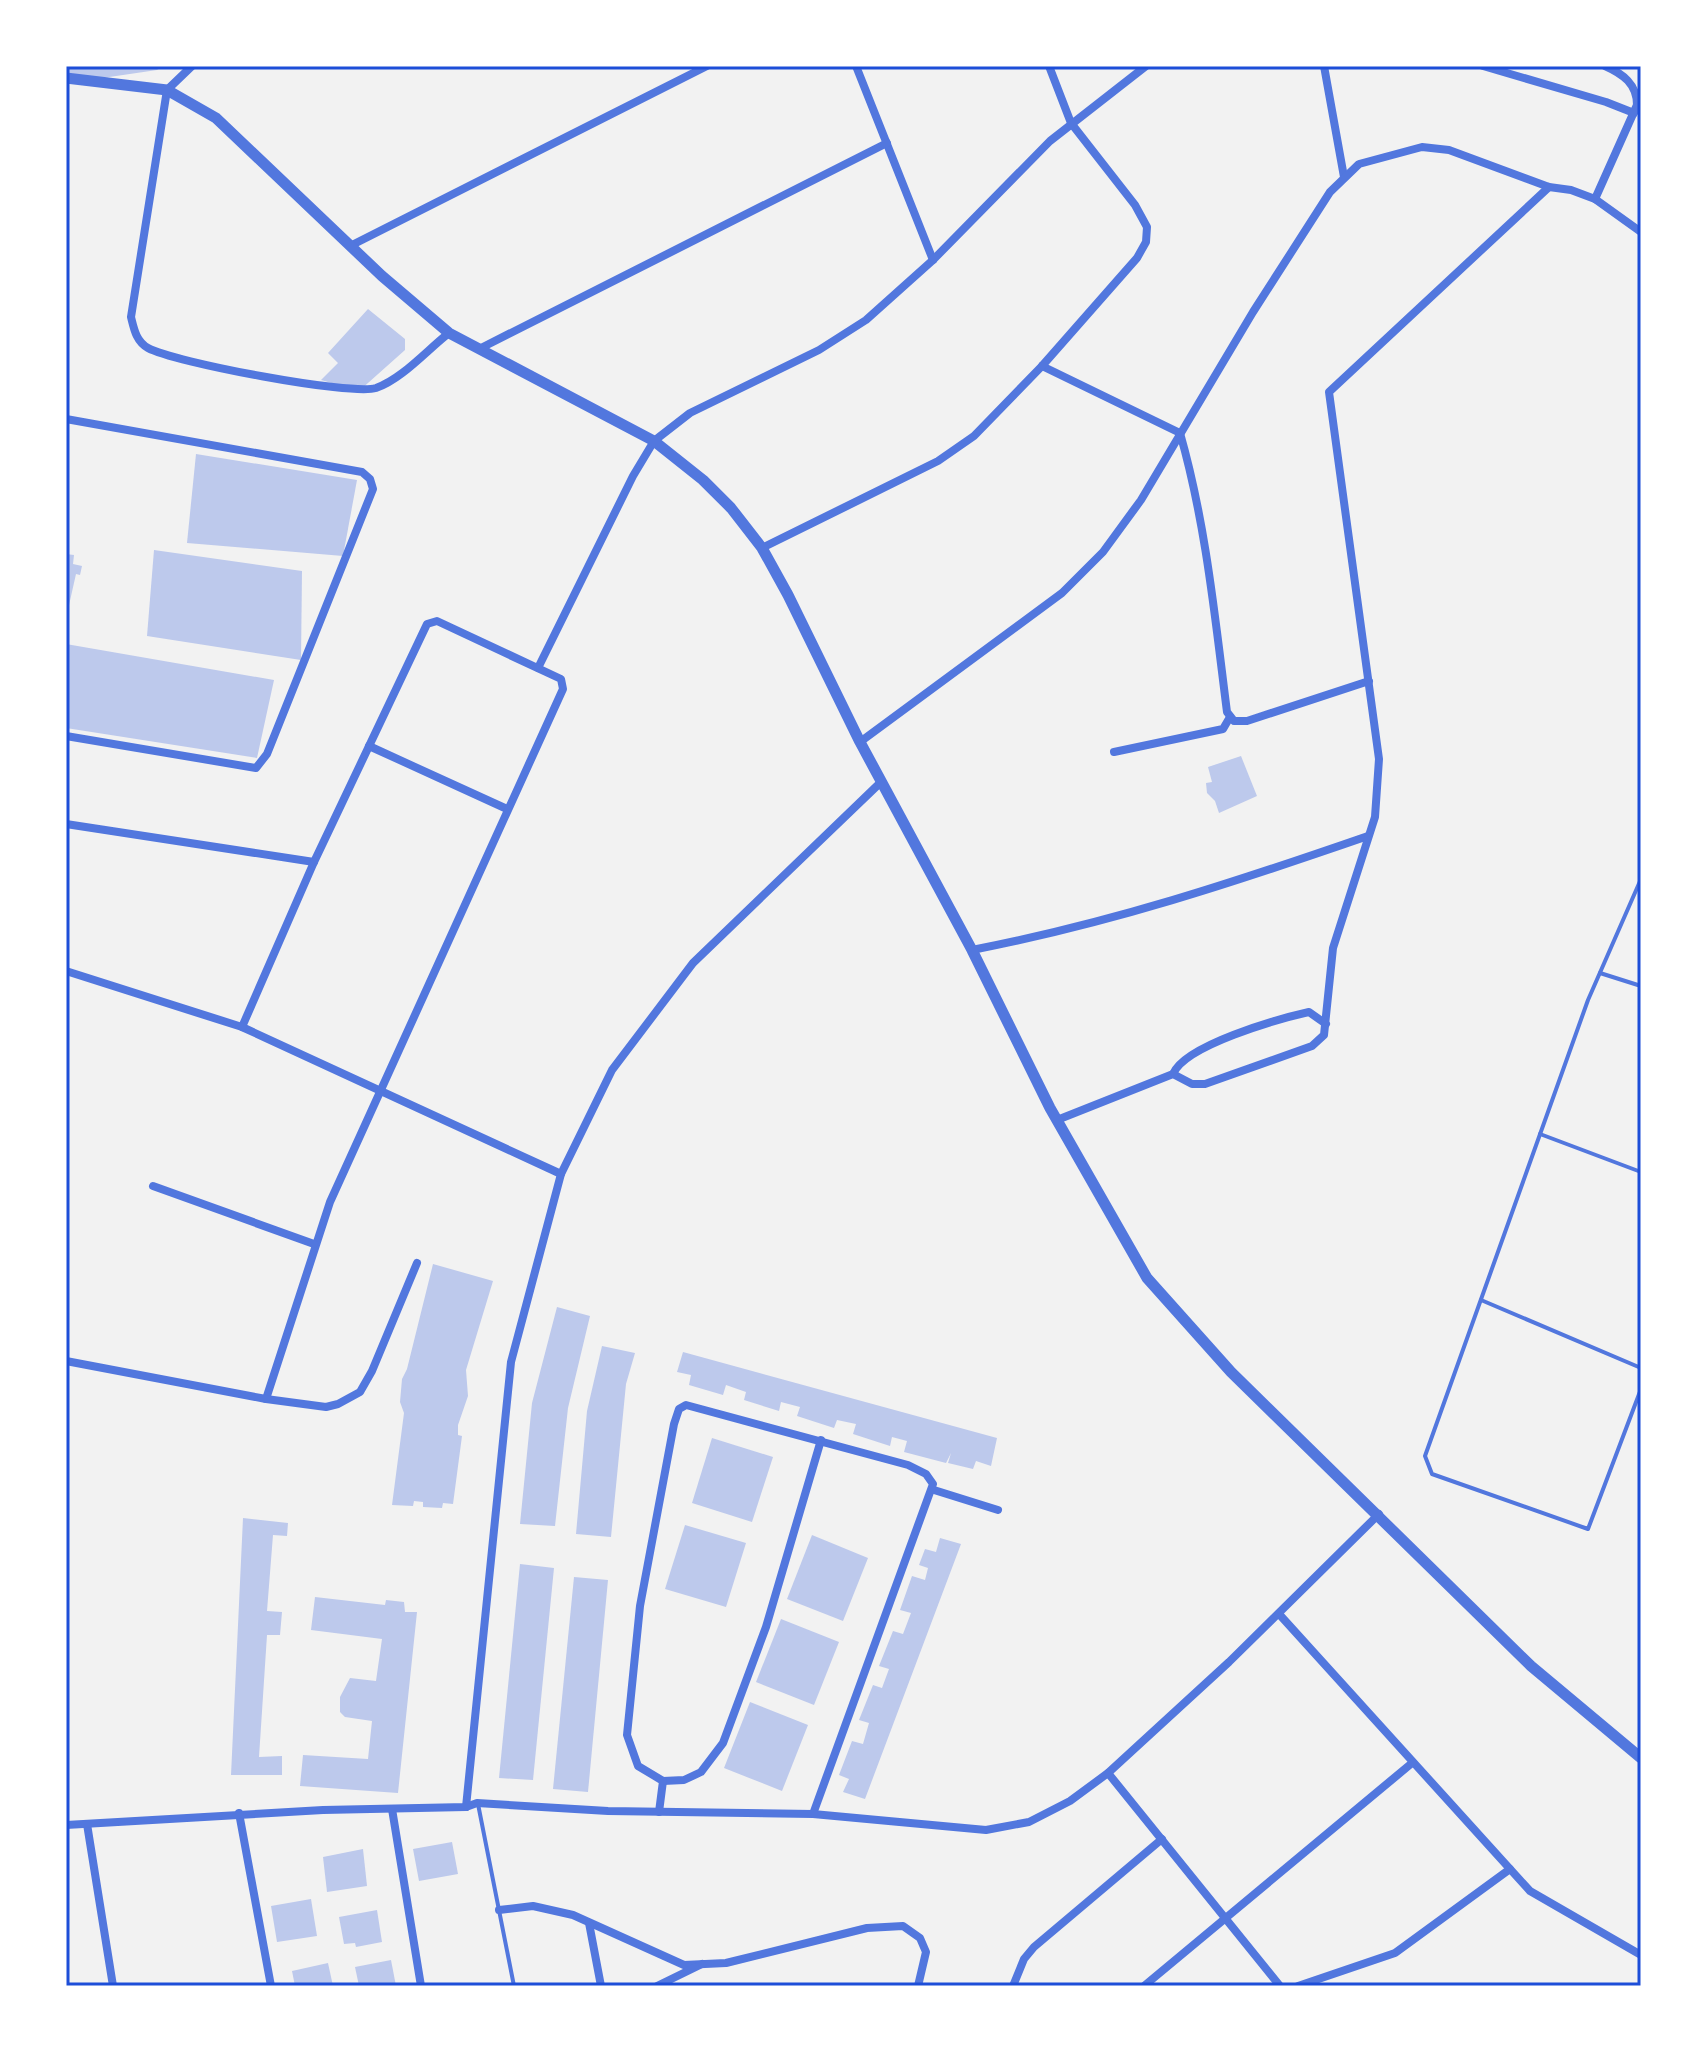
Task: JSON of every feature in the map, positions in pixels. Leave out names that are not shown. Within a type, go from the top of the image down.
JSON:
[{"type":"street","points":[[192,66],[167,90],[131,317],[136,335],[143,344],[178,357],[359,391],[390,380],[449,333]]},
{"type":"street","points":[[350,246],[707,66]]},
{"type":"street","points":[[856,66],[933,260]]},
{"type":"street","points":[[762,548],[938,461],[974,436],[1130,268],[1148,234],[1135,205],[1071,123],[1049,66]]},
{"type":"street","points":[[538,668],[633,476],[654,441],[690,413],[844,336],[888,303],[1071,123],[1146,66]]},
{"type":"street","points":[[1324,66],[1344,177]]},
{"type":"street","points":[[1483,66],[1634,113]]},
{"type":"street","points":[[1595,199],[1634,113],[1637,87],[1605,66]]},
{"type":"street","points":[[66,78],[167,90],[216,118],[350,246],[449,333],[654,441],[703,480],[731,508],[762,548],[812,640],[860,742],[972,950],[1057,1120],[1127,1246],[1167,1302],[1231,1372],[1531,1666],[1641,1758]]},
{"type":"street","points":[[66,84],[82,80]]},
{"type":"street","points":[[479,349],[887,143]]},
{"type":"street","points":[[860,742],[1062,593],[1103,552],[1141,500],[1279,272],[1344,177],[1359,164],[1422,147],[1449,150],[1549,187],[1571,190],[1595,199],[1641,232]]},
{"type":"street","points":[[1173,1074],[1192,1084],[1205,1084],[1312,1046],[1324,1035],[1333,948],[1378,798],[1379,759],[1341,499],[1329,392],[1549,187]]},
{"type":"street","points":[[1042,366],[1180,433],[1193,480],[1208,560],[1230,717],[1223,729],[1114,752]]},
{"type":"street","points":[[66,419],[362,472],[370,479],[373,489],[267,754],[256,768],[66,736]]},
{"type":"street","points":[[242,1027],[314,862],[430,621],[437,621],[561,679],[563,689],[379,1090],[314,1244],[266,1399]]},
{"type":"street","points":[[1230,717],[1234,721],[1247,721],[1369,681]]},
{"type":"street","points":[[369,746],[507,809]]},
{"type":"street","points":[[466,1807],[509,1378],[521,1317],[561,1174],[612,1070],[693,963],[881,782]]},
{"type":"street","points":[[66,824],[314,862]]},
{"type":"street","points":[[972,950],[1069,931],[1181,900],[1368,836]]},
{"type":"street","points":[[66,971],[242,1027],[561,1174]]},
{"type":"street","points":[[1057,1120],[1173,1074],[1177,1065],[1189,1055],[1272,1021],[1309,1012],[1326,1024]]},
{"type":"street","points":[[153,1186],[314,1244]]},
{"type":"street","points":[[66,1361],[266,1399],[326,1407],[351,1399],[360,1392],[417,1263]]},
{"type":"street","points":[[813,1814],[934,1490],[931,1479],[908,1465],[821,1440],[686,1405],[678,1412],[640,1606],[627,1735],[638,1766],[663,1781],[684,1780],[701,1772],[723,1743],[766,1627],[821,1440]]},
{"type":"street","points":[[934,1490],[998,1510]]},
{"type":"street","points":[[66,1825],[239,1813],[466,1807],[477,1803],[659,1812],[813,1814],[946,1829],[1007,1828],[1051,1812],[1108,1773],[1279,1614],[1379,1514]]},
{"type":"street","points":[[1279,1614],[1412,1763],[1537,1896],[1641,1955]]},
{"type":"street","points":[[1144,1986],[1412,1763]]},
{"type":"street","points":[[1108,1773],[1280,1986]]},
{"type":"street","points":[[659,1812],[663,1781]]},
{"type":"street","points":[[392,1809],[421,1986]]},
{"type":"street","points":[[239,1813],[271,1986]]},
{"type":"street","points":[[87,1824],[113,1986]]},
{"type":"street","points":[[1013,1986],[1024,1959],[1034,1947],[1162,1839]]},
{"type":"street","points":[[1298,1986],[1395,1953],[1510,1869]]},
{"type":"street","points":[[499,1910],[533,1906],[573,1915],[684,1965],[726,1963],[867,1928],[903,1926],[920,1938],[926,1952],[918,1986]]},
{"type":"street","points":[[589,1923],[601,1986]]},
{"type":"street","points":[[657,1986],[702,1964]]},
{"type":"lane","points":[[1641,879],[1600,973],[1425,1456],[1432,1474],[1588,1529],[1641,1389]]},
{"type":"lane","points":[[1600,973],[1641,986]]},
{"type":"lane","points":[[1540,1134],[1641,1172]]},
{"type":"lane","points":[[1481,1300],[1641,1368]]},
{"type":"lane","points":[[477,1803],[514,1986]]},
{"type":"building","points":[[66,66],[163,66],[157,70],[89,80],[66,76]]},
{"type":"building","points":[[368,309],[405,339],[405,350],[359,391],[321,380],[338,363],[328,353]]},
{"type":"building","points":[[196,454],[357,480],[343,556],[187,543]]},
{"type":"building","points":[[154,550],[302,571],[301,660],[147,636]]},
{"type":"building","points":[[66,554],[74,555],[73,564],[82,566],[80,575],[76,574],[67,614]]},
{"type":"building","points":[[66,644],[274,680],[257,758],[66,728]]},
{"type":"building","points":[[1241,756],[1257,796],[1219,813],[1215,801],[1207,793],[1206,783],[1212,782],[1208,767]]},
{"type":"building","points":[[433,1264],[493,1281],[466,1370],[468,1396],[458,1425],[458,1435],[462,1436],[453,1504],[443,1503],[442,1508],[423,1507],[423,1502],[414,1501],[413,1506],[392,1505],[404,1413],[400,1402],[402,1379]]},
{"type":"building","points":[[557,1307],[590,1316],[568,1408],[555,1526],[520,1524],[532,1403]]},
{"type":"building","points":[[602,1346],[635,1353],[626,1384],[611,1537],[576,1534],[587,1411]]},
{"type":"building","points":[[683,1352],[997,1438],[991,1466],[976,1461],[973,1469],[948,1463],[951,1453],[946,1463],[904,1452],[907,1441],[892,1437],[890,1446],[853,1434],[856,1424],[837,1420],[834,1428],[797,1416],[800,1407],[781,1402],[779,1411],[744,1400],[746,1392],[726,1385],[723,1395],[689,1385],[691,1375],[677,1372]]},
{"type":"building","points":[[712,1438],[773,1457],[752,1522],[692,1503]]},
{"type":"building","points":[[243,1518],[288,1523],[287,1536],[273,1535],[267,1611],[282,1612],[280,1635],[267,1635],[259,1757],[282,1756],[282,1775],[231,1775]]},
{"type":"building","points":[[685,1525],[746,1543],[726,1607],[665,1589]]},
{"type":"building","points":[[812,1535],[868,1558],[843,1621],[787,1599]]},
{"type":"building","points":[[940,1538],[961,1544],[865,1799],[843,1792],[849,1779],[839,1775],[852,1741],[863,1744],[869,1723],[859,1720],[873,1685],[882,1688],[889,1669],[879,1666],[893,1631],[903,1634],[911,1613],[900,1610],[912,1576],[925,1580],[928,1568],[919,1565],[925,1549],[936,1552]]},
{"type":"building","points":[[520,1564],[554,1568],[533,1780],[499,1778]]},
{"type":"building","points":[[574,1577],[608,1580],[588,1792],[553,1789]]},
{"type":"building","points":[[315,1597],[385,1605],[386,1600],[404,1602],[405,1612],[417,1612],[398,1793],[300,1786],[303,1755],[368,1759],[372,1721],[345,1717],[340,1712],[340,1697],[350,1678],[376,1681],[382,1639],[311,1630]]},
{"type":"building","points":[[781,1619],[839,1642],[814,1705],[756,1682]]},
{"type":"building","points":[[750,1702],[808,1725],[782,1791],[724,1768]]},
{"type":"building","points":[[452,1842],[458,1874],[419,1881],[413,1849]]},
{"type":"building","points":[[363,1849],[367,1886],[327,1892],[323,1857]]},
{"type":"building","points":[[311,1899],[317,1936],[277,1942],[271,1906]]},
{"type":"building","points":[[377,1910],[382,1942],[356,1947],[355,1943],[344,1944],[339,1917]]},
{"type":"building","points":[[391,1960],[396,1986],[359,1986],[355,1967]]},
{"type":"building","points":[[328,1963],[333,1986],[295,1986],[292,1971]]}]
